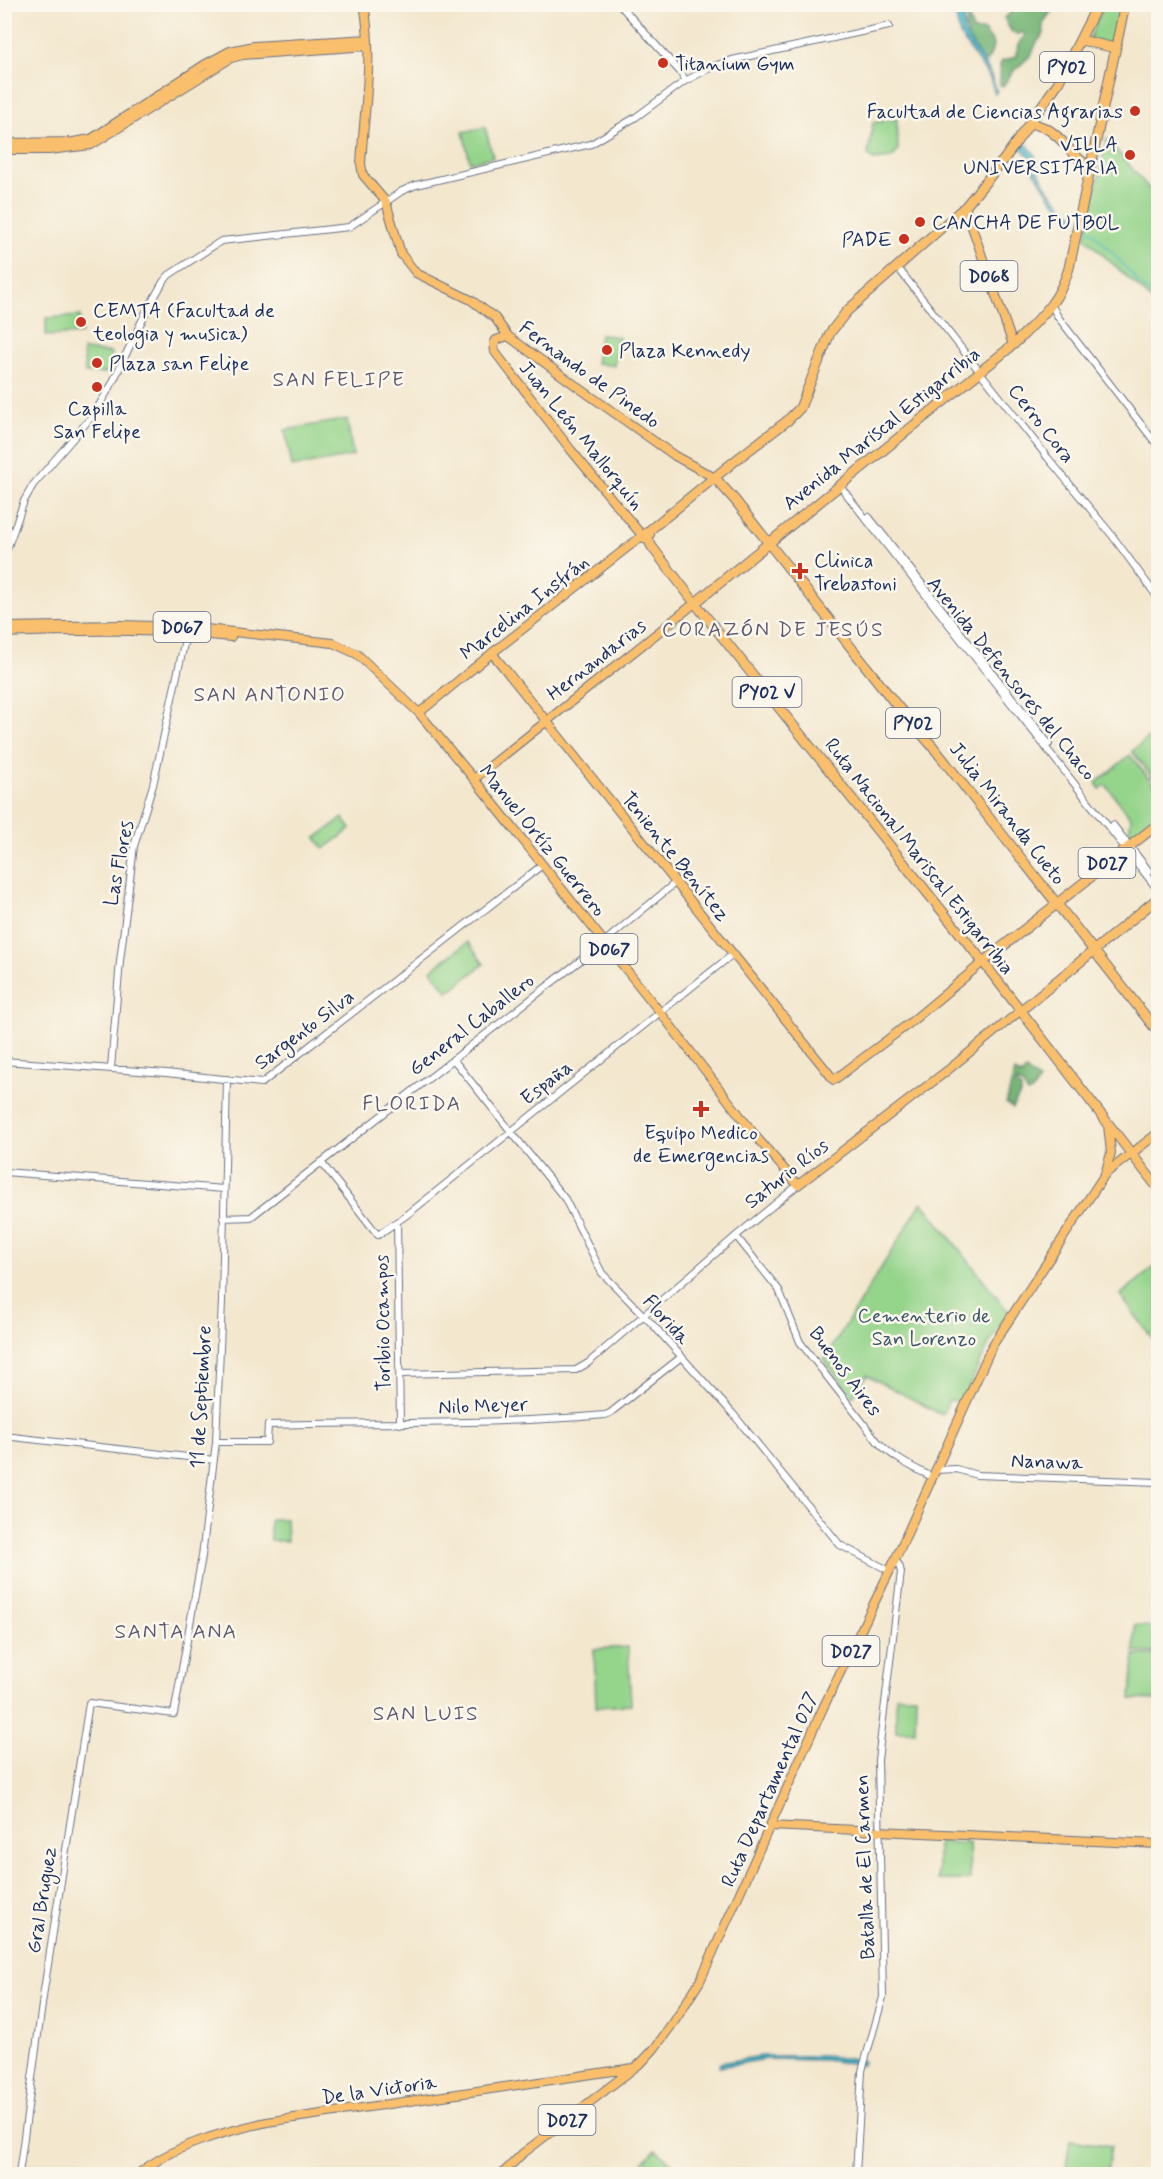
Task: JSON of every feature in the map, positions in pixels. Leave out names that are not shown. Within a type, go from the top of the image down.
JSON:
[{"type":"highway","name":"PY02","points":[[1030,124],[1058,83],[1098,4]]},
{"type":"highway","name":"PY02","points":[[1015,343],[1052,306],[1066,280],[1125,4]]},
{"type":"highway","points":[[1081,40],[1115,48]]},
{"type":"highway","points":[[652,548],[648,539],[651,529],[787,421],[800,408],[830,333],[847,311],[965,207],[1030,124],[1047,129],[1056,135],[1081,162],[1090,167]]},
{"type":"highway","name":"Avenida Mariscal Estigarribia","points":[[768,543],[1015,343]]},
{"type":"highway","name":"Julia Miranda Cueto","points":[[715,478],[1058,904],[1158,1032]]},
{"type":"highway","name":"Hernandarias","points":[[695,603],[768,543]]},
{"type":"highway","name":"Ruta Nacional Mariscal Estigarribia","points":[[652,548],[983,962],[1158,1188]]},
{"type":"highway","name":"D027","points":[[983,962],[1158,824]]},
{"type":"highway","name":"Saturio Ríos","points":[[1020,1011],[1158,898]]},
{"type":"main road","name":"Fernando de Pinedo","points":[[364,4],[369,85],[361,164],[363,175],[386,202],[401,254],[416,273],[478,304],[495,318],[508,336],[655,442],[715,478]]},
{"type":"main road","points":[[4,143],[73,142],[91,139],[204,65],[230,51],[254,46],[368,42]]},
{"type":"main road","points":[[4,150],[58,150],[91,145],[159,105],[231,58],[368,42]]},
{"type":"main road","name":"D068","points":[[965,207],[1015,343]]},
{"type":"main road","name":"Juan León Mallorquín","points":[[508,336],[496,340],[495,352],[571,450],[652,548]]},
{"type":"main road","name":"Marcelina Insfrán","points":[[419,713],[651,529]]},
{"type":"main road","name":"Hernandarias","points":[[474,779],[695,603]]},
{"type":"main road","name":"D067","points":[[4,627],[121,625],[333,643],[357,654],[419,713]]},
{"type":"main road","name":"D067","points":[[4,633],[187,629]]},
{"type":"main road","name":"Teniente Benítez","points":[[492,653],[834,1080],[911,1022],[983,962]]},
{"type":"main road","name":"Manuel Ortíz Guerrero","points":[[419,713],[660,1012],[758,1139],[798,1185]]},
{"type":"main road","name":"Saturio Ríos","points":[[798,1185],[948,1070],[1020,1011]]},
{"type":"main road","points":[[1105,1174],[1111,1153],[1108,1124]]},
{"type":"main road","name":"D027","points":[[1132,1154],[1158,1133]]},
{"type":"main road","name":"Ruta Departamental 027","points":[[502,2175],[522,2154],[634,2068],[654,2049],[689,2001],[717,1944],[822,1708],[890,1571],[995,1341],[1105,1174],[1132,1154]]},
{"type":"main road","points":[[770,1826],[1158,1844]]},
{"type":"main road","name":"De la Victoria","points":[[138,2175],[173,2152],[231,2131],[259,2124],[634,2068]]},
{"type":"street","points":[[619,4],[682,74],[685,81]]},
{"type":"street","points":[[4,558],[17,518],[33,485],[93,415],[112,384],[163,282],[169,275],[221,241],[349,227],[416,185],[591,144],[636,117],[685,81],[714,66],[732,60],[889,26]]},
{"type":"street","name":"Cerro Cora","points":[[898,268],[1111,534],[1158,598]]},
{"type":"street","points":[[1052,306],[1058,317],[1158,446]]},
{"type":"street","name":"Avenida Defensores del Chaco","points":[[841,485],[1158,884]]},
{"type":"street","name":"Las Flores","points":[[111,1068],[120,961],[134,846],[153,785],[187,629]]},
{"type":"street","name":"Avenida Defensores del Chaco","points":[[1127,847],[1158,890]]},
{"type":"street","name":"Sargento Silva","points":[[4,1061],[111,1068],[262,1083],[541,866]]},
{"type":"street","name":"General Caballero","points":[[223,1218],[251,1217],[604,942],[675,883]]},
{"type":"street","name":"España","points":[[321,1162],[378,1235],[733,954]]},
{"type":"street","name":"Florida","points":[[453,1059],[569,1204],[602,1273],[741,1423],[840,1545],[890,1571]]},
{"type":"street","name":"11 de Septiembre","points":[[89,1703],[174,1714],[202,1556],[216,1442],[227,1079]]},
{"type":"street","points":[[4,1172],[224,1189]]},
{"type":"street","name":"Saturio Ríos","points":[[400,1374],[576,1370],[588,1363],[798,1185]]},
{"type":"street","name":"Toribio Ocampos","points":[[397,1222],[400,1424]]},
{"type":"street","name":"Buenos Aires","points":[[736,1236],[779,1290],[800,1342],[878,1442],[898,1459],[934,1473]]},
{"type":"street","name":"Nilo Meyer","points":[[216,1442],[267,1442],[268,1425],[400,1424],[560,1419],[604,1415],[610,1413],[680,1358]]},
{"type":"street","points":[[4,1436],[214,1460]]},
{"type":"street","name":"Nanawa","points":[[934,1473],[956,1469],[977,1475],[1158,1482]]},
{"type":"street","name":"Batalla de El Carmen","points":[[856,2175],[862,2071],[883,1997],[878,1760],[885,1690],[893,1651],[902,1572],[895,1560]]},
{"type":"street","name":"Gral Bruguez","points":[[19,2175],[44,1987],[89,1703]]},
{"type":"green space","points":[[956,5],[985,5],[970,7],[969,18],[973,31],[984,31],[993,43],[990,57],[983,64],[965,40],[968,35],[966,29],[968,14]]},
{"type":"green space","points":[[1009,5],[1056,5],[1043,23],[1044,34],[1031,55],[1011,74],[1003,86],[1000,85],[1000,65],[1002,61],[1015,57],[1025,35],[1023,32],[1017,35],[1011,31],[1004,18],[1011,13]]},
{"type":"green space","points":[[1104,5],[1121,5],[1113,46],[1089,39]]},
{"type":"green space","points":[[897,119],[898,151],[892,158],[873,160],[868,154],[873,123]]},
{"type":"green space","points":[[485,127],[493,157],[470,162],[463,132]]},
{"type":"green space","points":[[1107,139],[1158,199],[1158,306],[1085,238]]},
{"type":"green space","points":[[80,316],[81,334],[46,336],[46,318]]},
{"type":"green space","name":"Plaza Kennedy","points":[[600,334],[619,337],[614,366],[596,363]]},
{"type":"green space","name":"Plaza san Felipe","points":[[83,350],[112,353],[109,373],[85,373]]},
{"type":"green space","points":[[347,419],[353,456],[292,467],[285,430]]},
{"type":"green space","points":[[1158,730],[1158,785],[1132,751]]},
{"type":"green space","points":[[1130,755],[1158,790],[1158,821],[1131,842],[1128,838],[1131,818],[1106,785],[1100,789],[1096,783]]},
{"type":"green space","points":[[343,818],[351,829],[324,849],[316,838]]},
{"type":"green space","points":[[468,942],[484,964],[448,992],[431,970]]},
{"type":"green space","points":[[1026,1070],[1039,1081],[1028,1094],[1017,1082],[1016,1085],[1021,1089],[1021,1093],[1012,1108],[1006,1103],[1015,1072],[1022,1076]]},
{"type":"green space","name":"Cementerio de San Lorenzo","points":[[922,1202],[1008,1311],[961,1402],[949,1400],[942,1415],[867,1375],[853,1397],[824,1360]]},
{"type":"green space","points":[[1158,1264],[1158,1346],[1120,1295]]},
{"type":"green space","points":[[270,1519],[286,1519],[287,1541],[270,1541]]},
{"type":"green space","points":[[1154,1609],[1158,1609],[1158,1653],[1134,1652],[1135,1625],[1153,1627]]},
{"type":"green space","points":[[628,1647],[631,1705],[596,1707],[594,1649]]},
{"type":"green space","points":[[1134,1655],[1158,1655],[1158,1700],[1131,1699]]},
{"type":"green space","points":[[896,1696],[916,1696],[915,1731],[896,1731]]},
{"type":"green space","points":[[938,1843],[969,1843],[970,1880],[938,1880]]},
{"type":"green space","points":[[1070,2140],[1111,2146],[1107,2173],[1066,2167]]},
{"type":"green space","points":[[656,2149],[683,2174],[632,2174]]},
{"type":"water","points":[[946,5],[960,5],[964,16],[964,32],[988,69],[997,91],[995,94],[990,78],[960,36],[956,18]]},
{"type":"water","points":[[1023,140],[1035,154],[1038,170],[1049,190],[1068,211],[1077,215],[1075,221],[1052,199],[1031,167],[1028,155],[1019,146]]},
{"type":"water","points":[[761,2056],[827,2056],[863,2061],[862,2065],[824,2060],[767,2059],[719,2067],[720,2063]]},
{"type":"waterway","points":[[1082,224],[1092,231],[1139,284],[1158,300]]},
{"type":"place","name":"Titanium Gym","points":[[663,63]]},
{"type":"place","name":"Facultad de Ciencias Agrarias","points":[[1135,111]]},
{"type":"place","name":"VILLA UNIVERSITARIA","points":[[1130,155]]},
{"type":"place","name":"CANCHA DE FUTBOL","points":[[920,222]]},
{"type":"place","name":"PADE","points":[[904,239]]},
{"type":"place","name":"CEMTA (Facultad de teologia y musica)","points":[[81,322]]},
{"type":"place","name":"Plaza Kennedy","points":[[607,350]]},
{"type":"place","name":"Plaza san Felipe","points":[[97,363]]},
{"type":"place","name":"Capilla San Felipe","points":[[97,387]]},
{"type":"place","name":"Clinica Trebastoni","points":[[800,571]]},
{"type":"place","name":"Equipo Medico de Emergencias","points":[[701,1109]]},
{"type":"district","name":"SAN FELIPE","points":[[339,379]]},
{"type":"district","name":"CORAZÓN DE JESÚS","points":[[773,629]]},
{"type":"district","name":"SAN ANTONIO","points":[[270,694]]},
{"type":"district","name":"FLORIDA","points":[[412,1103]]},
{"type":"district","name":"SANTA ANA","points":[[176,1631]]},
{"type":"district","name":"SAN LUIS","points":[[426,1713]]}]
